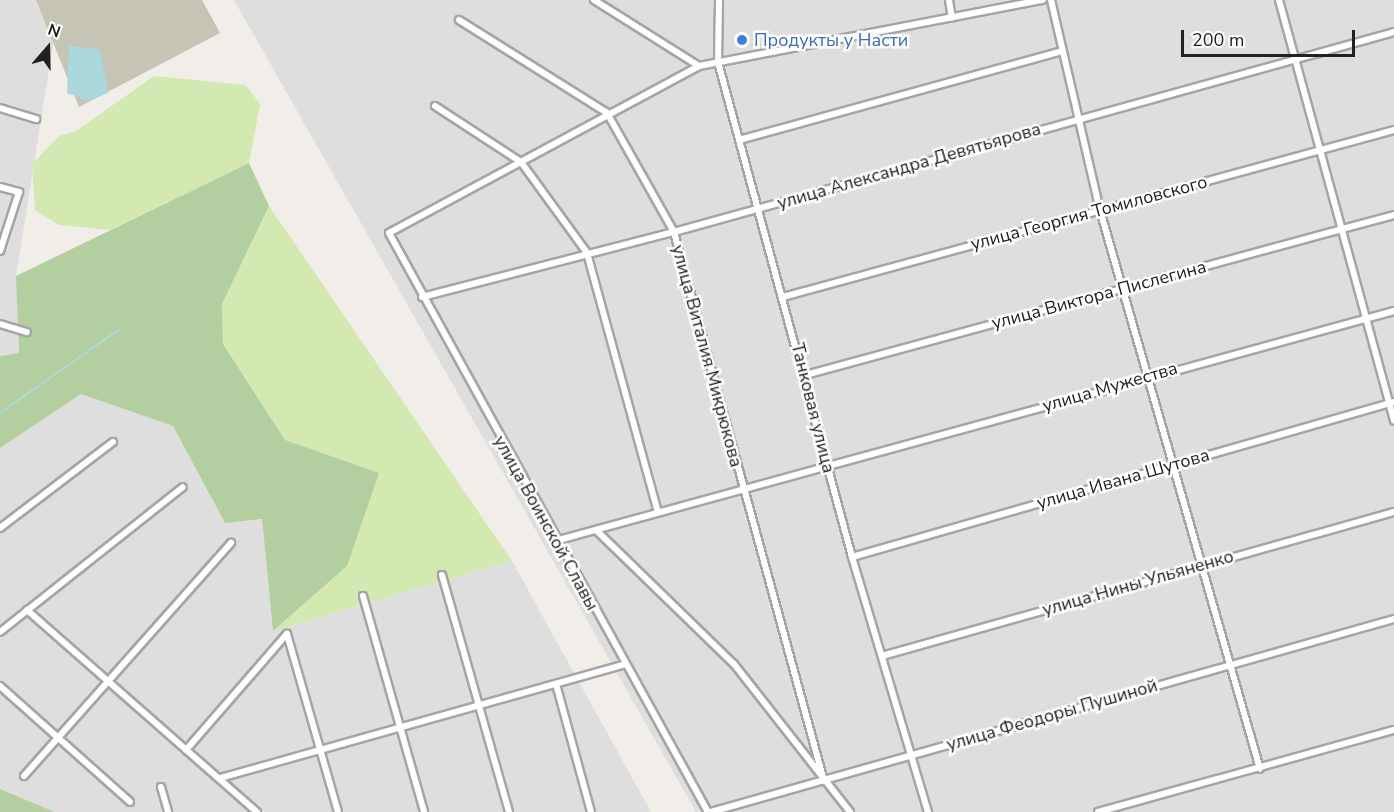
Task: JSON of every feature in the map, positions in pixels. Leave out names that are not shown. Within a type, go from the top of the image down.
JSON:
[{"type":"street","points":[[594,0],[699,66]]},
{"type":"street","name":"Танковая улица","points":[[719,0],[718,62],[805,375],[852,557],[928,812]]},
{"type":"street","points":[[949,0],[952,18]]},
{"type":"street","points":[[521,162],[607,113],[699,66],[1043,0]]},
{"type":"street","points":[[1050,0],[1100,210],[1232,664],[1260,769]]},
{"type":"street","points":[[1279,0],[1341,229],[1392,403],[1394,421]]},
{"type":"street","name":"улица Виталия Микрюкова","points":[[459,20],[607,113],[674,232],[742,489],[824,781]]},
{"type":"street","name":"улица Александра Девятьярова","points":[[422,297],[674,232],[1394,32]]},
{"type":"street","points":[[739,140],[1062,51]]},
{"type":"street","points":[[435,106],[521,162],[587,253],[658,512]]},
{"type":"street","points":[[0,108],[36,119]]},
{"type":"street","name":"улица Георгия Томиловского","points":[[783,297],[1394,129]]},
{"type":"street","name":"улица Воинской Славы","points":[[521,162],[389,233],[555,541],[710,812]]},
{"type":"street","points":[[0,187],[19,192],[0,251]]},
{"type":"street","name":"улица Виктора Пислегина","points":[[805,375],[1394,215]]},
{"type":"street","name":"улица Мужества","points":[[555,541],[1149,375],[1394,311]]},
{"type":"street","points":[[0,324],[27,333]]},
{"type":"street","name":"улица Ивана Шутова","points":[[852,557],[1173,463],[1392,403]]},
{"type":"street","points":[[0,528],[114,442]]},
{"type":"street","points":[[0,632],[183,488]]},
{"type":"street","name":"улица Нины Ульяненко","points":[[882,656],[1394,512]]},
{"type":"street","points":[[596,530],[734,664],[850,812]]},
{"type":"street","points":[[24,776],[231,543]]},
{"type":"street","points":[[442,575],[509,812]]},
{"type":"street","points":[[363,596],[424,812]]},
{"type":"street","points":[[27,610],[255,811]]},
{"type":"street","name":"улица Феодоры Пушиной","points":[[710,812],[1394,619]]},
{"type":"street","points":[[186,750],[286,634],[338,812]]},
{"type":"street","points":[[220,778],[625,664]]},
{"type":"street","points":[[556,684],[591,812]]},
{"type":"street","points":[[0,686],[60,737],[130,802]]},
{"type":"street","points":[[1098,812],[1260,769],[1394,730]]},
{"type":"street","points":[[161,787],[168,812]]},
{"type":"shaded area","points":[[0,0],[36,0],[54,39],[16,276],[19,353],[0,356]]},
{"type":"shaded area","points":[[36,0],[202,0],[220,33],[79,107]]},
{"type":"shaded area","points":[[234,0],[1394,0],[1394,812],[696,812]]},
{"type":"shaded area","points":[[81,394],[173,426],[225,523],[262,519],[273,631],[512,561],[651,812],[55,812],[0,789],[0,448]]},
{"type":"green space","points":[[154,76],[246,85],[260,104],[249,163],[110,230],[59,225],[35,210],[32,164],[59,136],[76,131]]},
{"type":"green space","points":[[249,163],[269,206],[222,304],[223,344],[285,440],[379,473],[347,566],[273,631],[262,519],[225,523],[173,426],[81,394],[0,448],[0,356],[19,353],[16,276]]},
{"type":"green space","points":[[269,206],[512,561],[273,631],[347,566],[285,440],[223,344],[222,304]]},
{"type":"green space","points":[[0,789],[55,812],[0,812]]},
{"type":"water","points":[[69,46],[100,49],[108,93],[89,101],[67,93]]},
{"type":"waterway","points":[[0,413],[120,329]]},
{"type":"place","name":"Продукты у Насти","points":[[742,40]]}]
